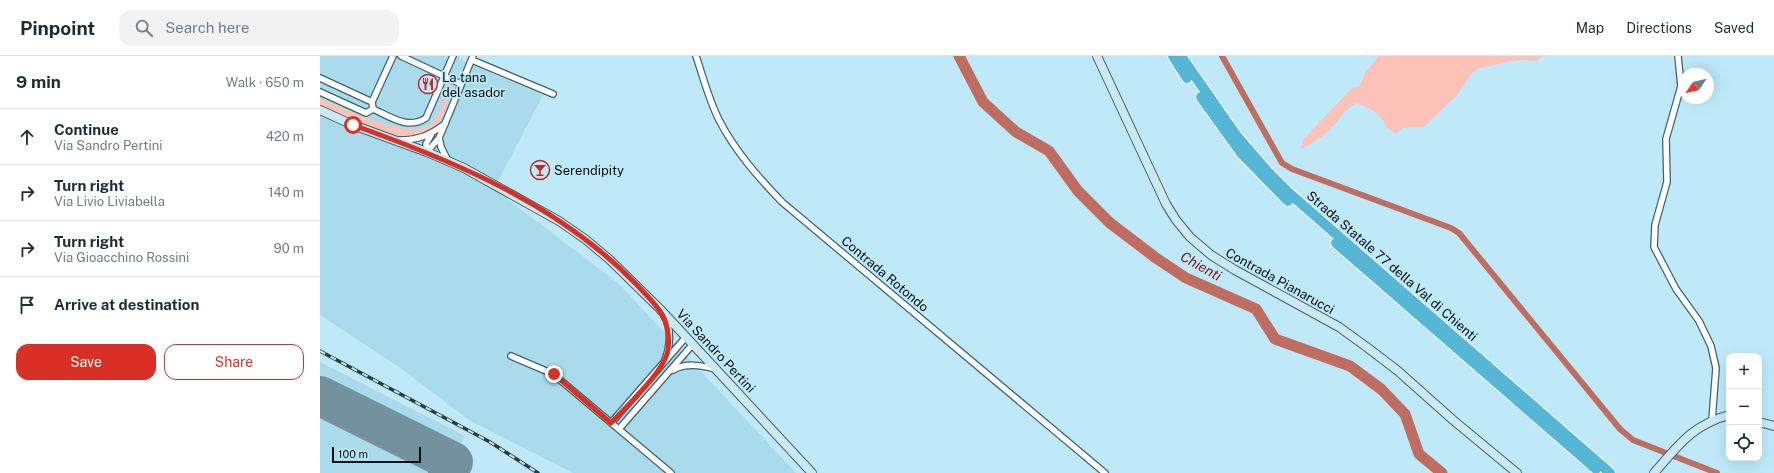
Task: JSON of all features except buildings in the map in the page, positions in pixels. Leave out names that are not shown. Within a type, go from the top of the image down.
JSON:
[{"type":"highway","name":"Strada Statale 77 della Val di Chienti","points":[[1173,56],[1231,140],[1274,188],[1600,473]]},
{"type":"highway","name":"Strada Statale 77 della Val di Chienti","points":[[1181,56],[1236,135],[1267,171],[1289,193],[1610,473]]},
{"type":"street","points":[[373,109],[372,102],[393,56]]},
{"type":"street","points":[[401,56],[461,84]]},
{"type":"street","points":[[373,109],[404,123],[418,124],[426,118],[453,56]]},
{"type":"street","name":"Contrada Rotondo","points":[[696,56],[710,100],[726,134],[757,176],[782,202],[1105,473]]},
{"type":"street","points":[[1678,56],[1681,86],[1666,139],[1668,182],[1655,225],[1654,247],[1676,289],[1699,321],[1711,346],[1716,368],[1712,420]]},
{"type":"street","name":"Contrada Pianarucci","points":[[1099,57],[1166,204],[1176,220],[1190,237],[1212,255],[1235,270],[1339,327],[1398,371],[1453,420],[1517,473]]},
{"type":"street","points":[[427,152],[439,138],[472,58],[553,94]]},
{"type":"street","points":[[320,78],[372,102]]},
{"type":"street","points":[[320,92],[366,113],[373,109]]},
{"type":"street","name":"Via Sandro Pertini","points":[[320,110],[353,125],[396,140],[448,161],[559,221],[585,239],[609,259],[660,309],[812,473]]},
{"type":"street","points":[[396,140],[414,140],[431,134],[445,124]]},
{"type":"street","points":[[427,152],[426,144],[431,134]]},
{"type":"street","points":[[439,138],[441,147],[448,161]]},
{"type":"street","points":[[660,309],[666,320],[669,336],[668,351],[664,364]]},
{"type":"street","points":[[611,423],[686,337]]},
{"type":"street","points":[[618,429],[693,344]]},
{"type":"street","points":[[511,356],[554,374],[671,473]]},
{"type":"street","points":[[669,372],[686,365],[702,365],[717,370]]},
{"type":"street","points":[[640,390],[648,396]]},
{"type":"street","points":[[1654,473],[1677,447],[1696,429],[1712,420],[1726,416]]},
{"type":"street","points":[[1762,423],[1774,426]]},
{"type":"shaded area","points":[[320,56],[460,56],[459,59],[543,95],[494,189],[618,283],[796,473],[573,473],[469,420],[399,367],[320,315]]},
{"type":"shaded area","points":[[1379,56],[1542,56],[1537,61],[1518,60],[1480,68],[1472,73],[1458,94],[1424,127],[1402,128],[1396,134],[1386,127],[1382,118],[1370,109],[1357,103],[1347,110],[1323,135],[1301,149],[1303,140],[1352,88],[1359,87],[1366,72]]},
{"type":"shaded area","points":[[449,84],[453,87],[440,120],[433,129],[422,135],[408,137],[376,131],[320,106],[320,98],[377,122],[408,129],[421,128],[431,124],[437,116]]},
{"type":"shaded area","points":[[320,362],[465,436],[450,473],[320,473]]},
{"type":"waterway","name":"Chienti","points":[[959,56],[983,102],[1016,132],[1049,151],[1078,191],[1110,223],[1156,258],[1186,278],[1256,309],[1275,339],[1350,366],[1381,389],[1405,414],[1419,454],[1442,473]]},
{"type":"waterway","points":[[1222,56],[1282,163],[1292,169],[1451,228],[1459,233],[1620,429],[1633,440],[1717,473]]},
{"type":"runway","points":[[320,396],[453,462],[448,473]]},
{"type":"railway","points":[[320,351],[490,442],[538,473]]},
{"type":"place","name":"La tana del asador","points":[[428,84]]},
{"type":"place","name":"Serendipity","points":[[540,170]]},
{"type":"route","points":[[353,125],[427,152],[464,168],[559,221],[585,239],[609,259],[660,309],[666,320],[669,336],[668,351],[664,364],[611,423],[554,374]]}]
